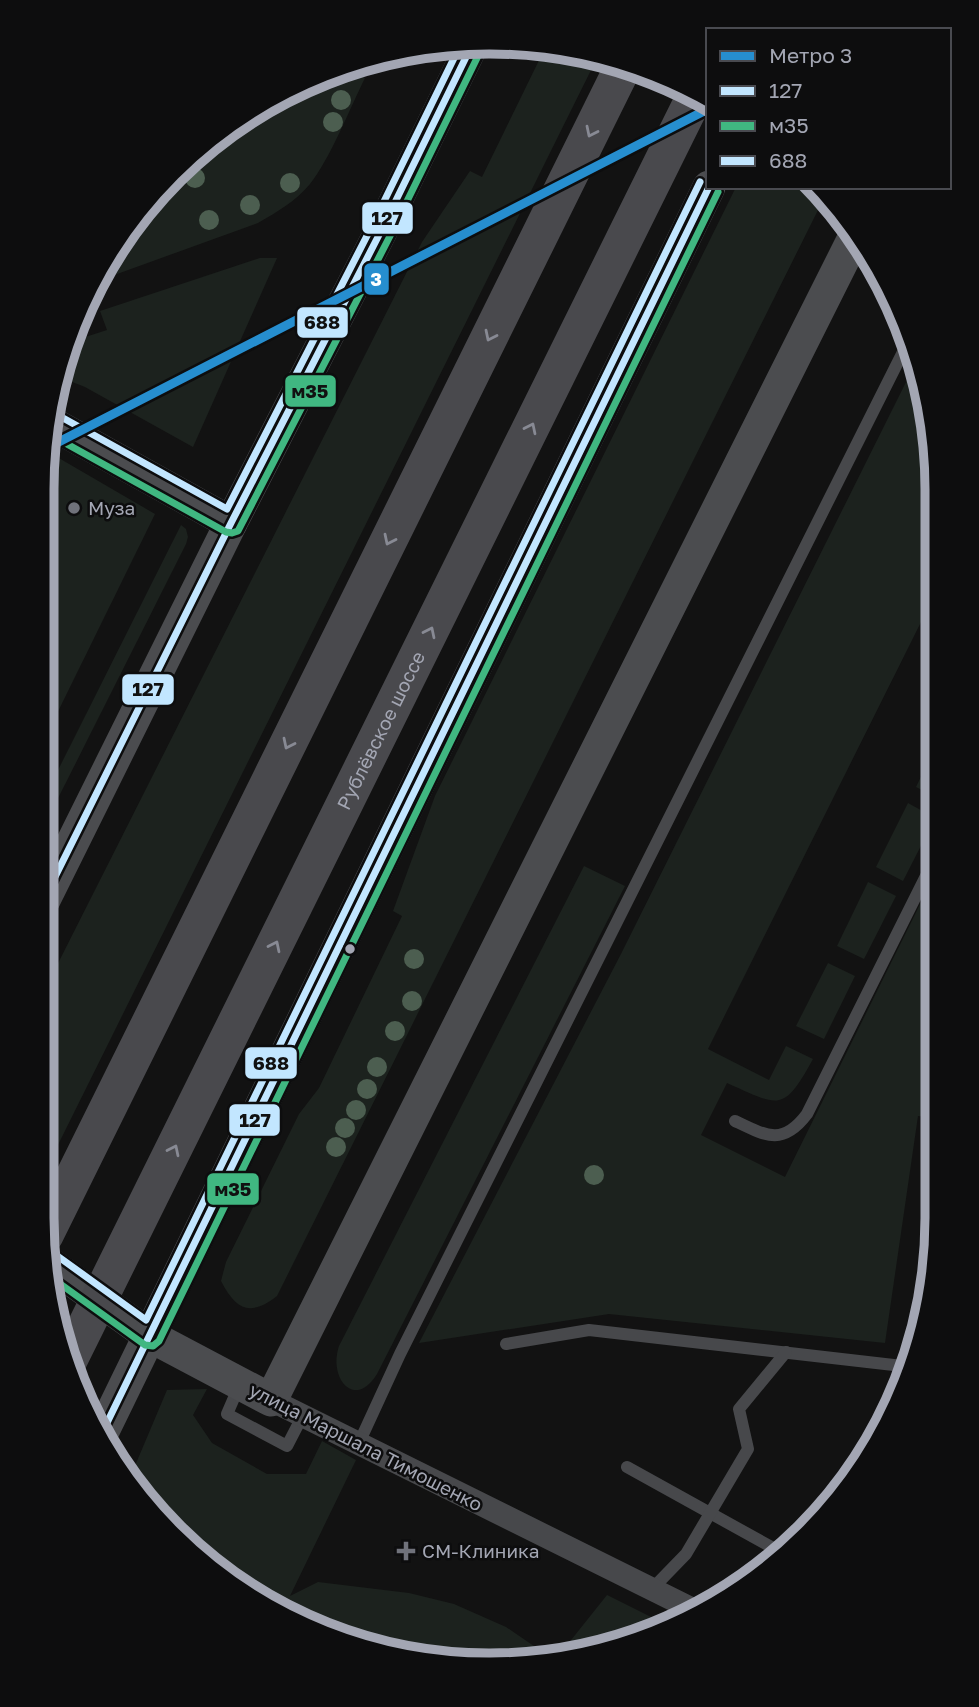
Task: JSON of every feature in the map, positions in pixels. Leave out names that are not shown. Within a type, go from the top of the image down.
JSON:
[{"type":"main road","points":[[54,880],[467,55]]},
{"type":"main road","points":[[54,1217],[619,74]]},
{"type":"main road","name":"Рублёвское шоссе","points":[[75,1350],[691,104]]},
{"type":"main road","points":[[107,1424],[708,189]]},
{"type":"main road","points":[[271,1399],[850,246]]},
{"type":"main road","points":[[59,428],[231,523]]},
{"type":"main road","name":"улица Маршала Тимошенко","points":[[57,1267],[89,1279],[150,1336],[271,1399]]},
{"type":"street","name":"улица Маршала Тимошенко","points":[[271,1399],[686,1606]]},
{"type":"lane","points":[[359,1443],[400,1354],[903,352]]},
{"type":"lane","points":[[735,1121],[763,1134],[778,1136],[795,1130],[807,1114],[925,878]]},
{"type":"lane","points":[[506,1344],[589,1330],[899,1366]]},
{"type":"lane","points":[[652,1589],[686,1554],[748,1449],[739,1409],[786,1352]]},
{"type":"lane","points":[[240,1384],[227,1414],[287,1446],[303,1415]]},
{"type":"lane","points":[[627,1467],[773,1548]]},
{"type":"shaded area","points":[[540,57],[593,67],[54,1153],[54,971],[422,242],[470,171],[482,177]]},
{"type":"shaded area","points":[[358,75],[365,78],[325,161],[310,184],[299,196],[258,223],[111,276],[144,225],[162,203],[225,144],[297,99],[350,77]]},
{"type":"shaded area","points":[[735,189],[804,189],[820,206],[277,1296],[259,1307],[244,1307],[232,1299],[221,1281],[226,1262],[299,1114],[319,1088],[402,916],[393,911],[435,796]]},
{"type":"shaded area","points":[[260,258],[277,258],[193,447],[68,380],[81,338],[107,330],[100,311]]},
{"type":"shaded area","points":[[909,375],[924,461],[925,614],[708,1049],[769,1080],[786,1046],[813,1059],[794,1089],[778,1100],[758,1097],[727,1083],[701,1135],[785,1177],[925,894],[925,1117],[918,1116],[885,1343],[609,1314],[419,1343],[622,952]]},
{"type":"shaded area","points":[[56,456],[155,514],[54,720]]},
{"type":"shaded area","points":[[181,525],[186,529],[186,544],[54,806],[54,778]]},
{"type":"shaded area","points":[[925,768],[925,792],[916,787]]},
{"type":"shaded area","points":[[908,803],[925,812],[925,838],[903,881],[876,867]]},
{"type":"shaded area","points":[[584,866],[625,886],[377,1374],[369,1384],[352,1390],[340,1379],[337,1369],[339,1346]]},
{"type":"shaded area","points":[[868,882],[896,896],[864,959],[837,946]]},
{"type":"shaded area","points":[[828,963],[855,976],[824,1039],[796,1026]]},
{"type":"shaded area","points":[[207,1389],[193,1415],[212,1443],[267,1474],[306,1474],[322,1441],[356,1460],[290,1596],[318,1582],[409,1593],[454,1604],[506,1627],[539,1650],[461,1652],[377,1638],[323,1620],[297,1608],[225,1563],[182,1525],[134,1468],[167,1390]]},
{"type":"shaded area","points":[[607,1595],[657,1620],[602,1638],[567,1645]]},
{"type":"metro line","name":"3","points":[[57,443],[704,111]]},
{"type":"transit line","name":"127","points":[[54,879],[467,55]]},
{"type":"transit line","name":"688","points":[[61,417],[227,509],[372,226],[455,56]]},
{"type":"transit line","name":"м35","points":[[57,439],[226,532],[238,531],[390,236],[478,56]]},
{"type":"transit line","name":"688","points":[[56,1255],[146,1320],[700,182]]},
{"type":"transit line","name":"127","points":[[107,1424],[708,189]]},
{"type":"transit line","name":"м35","points":[[60,1284],[145,1345],[153,1346],[159,1341],[718,192]]},
{"type":"place","name":"Муза","points":[[74,508]]},
{"type":"place","name":"СМ-Клиника","points":[[406,1551]]}]
